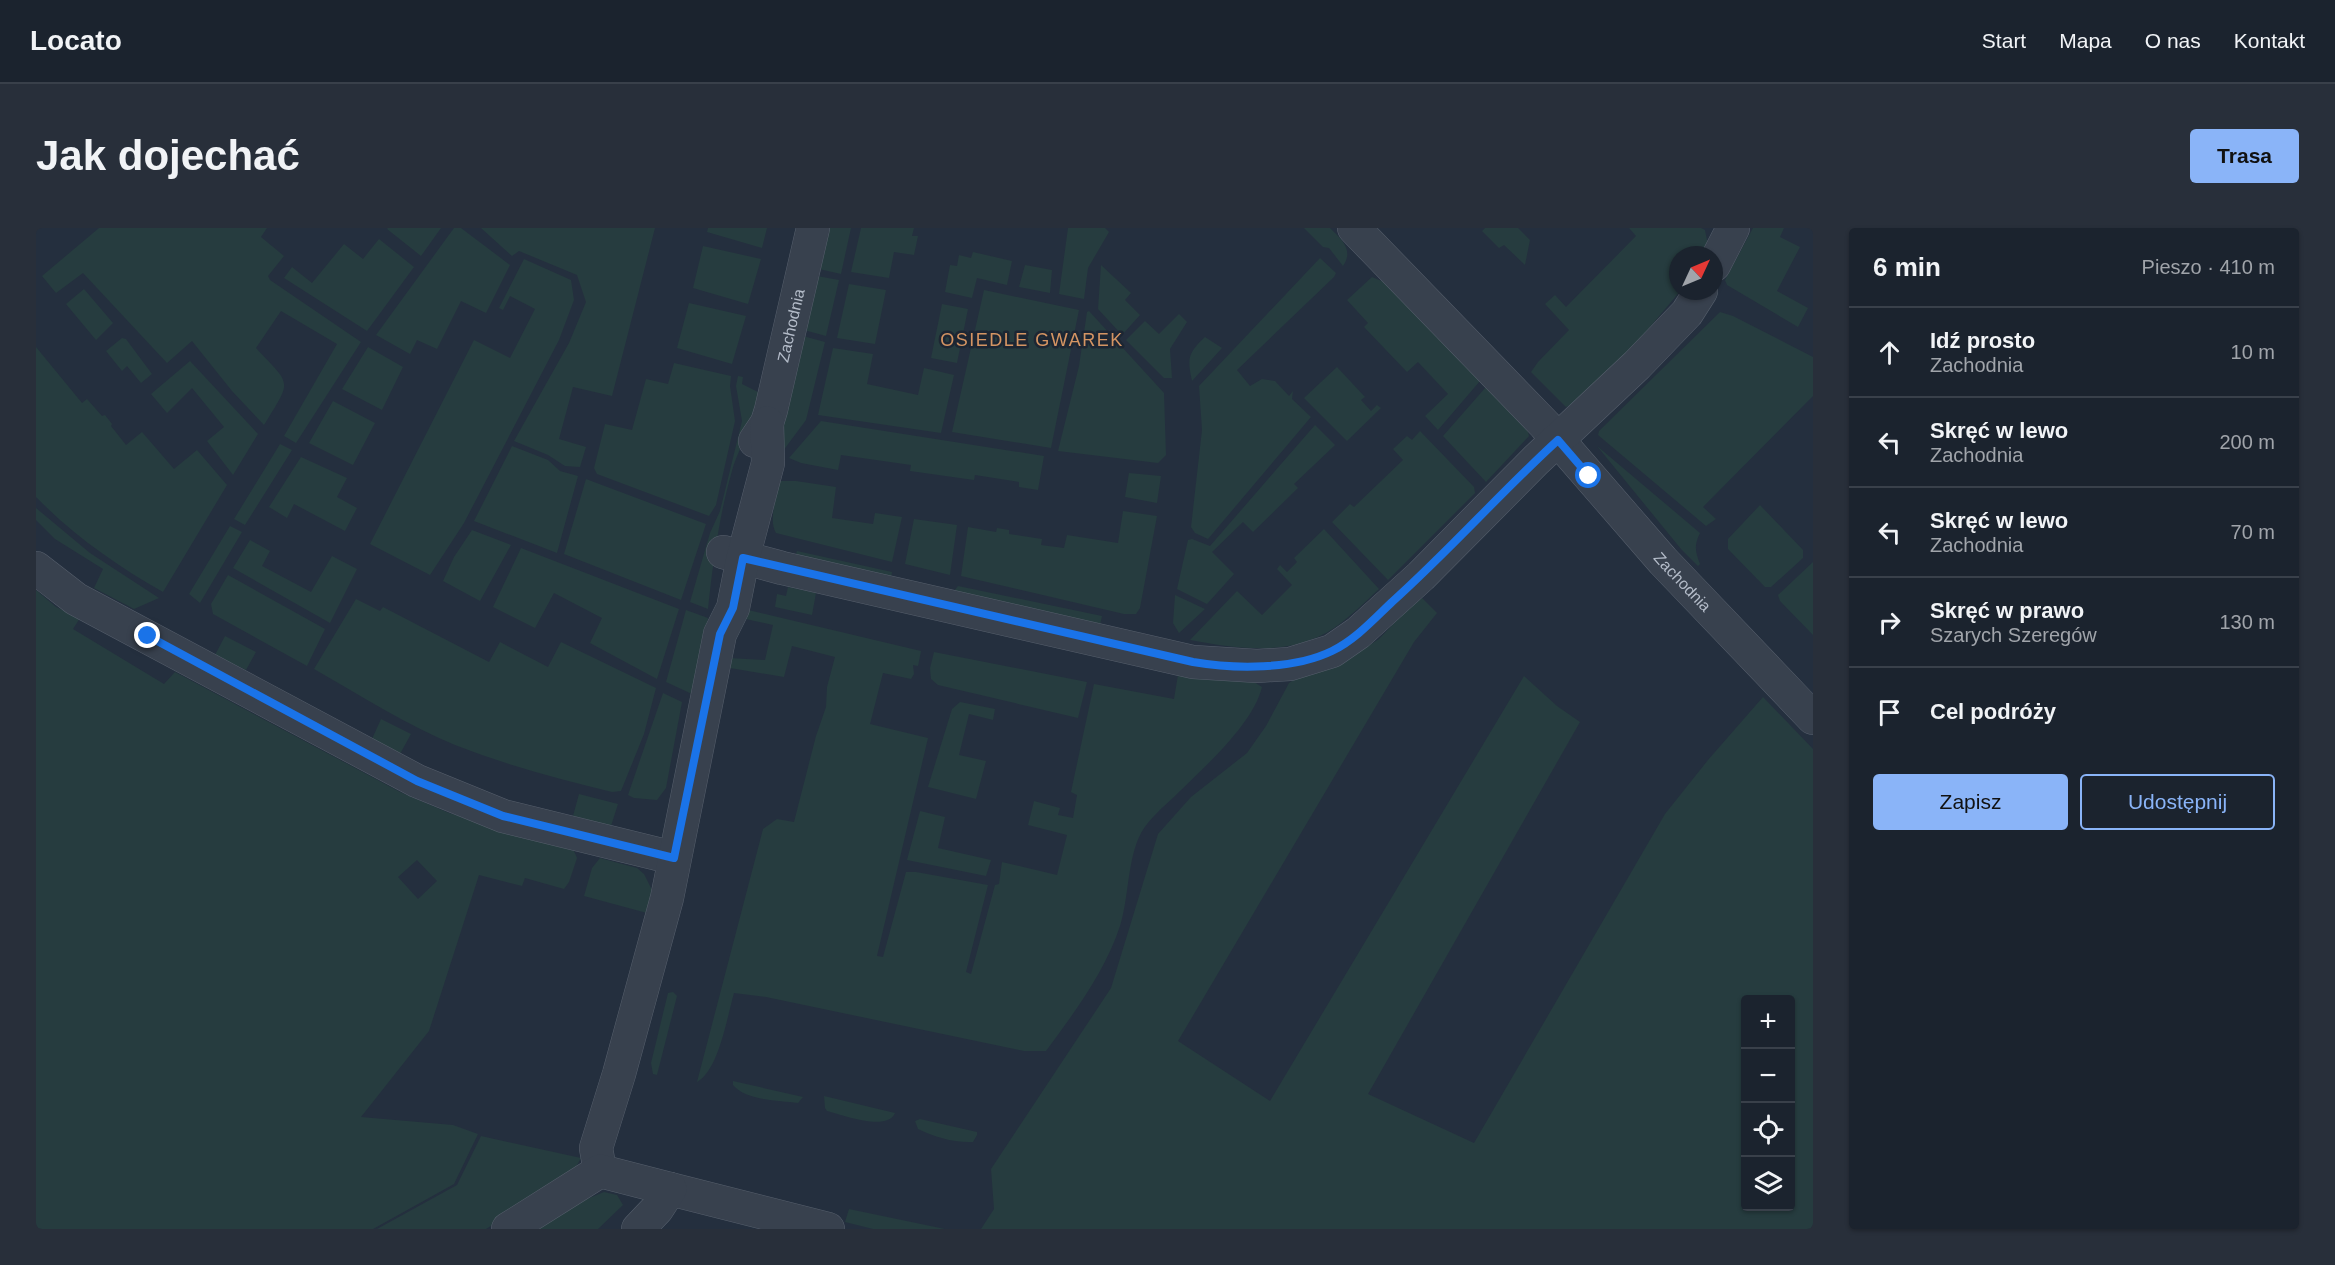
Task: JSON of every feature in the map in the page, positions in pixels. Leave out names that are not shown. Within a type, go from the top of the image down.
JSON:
[{"type":"street","name":"Zachodnia","points":[[600,1171],[596,1148],[619,1074],[667,898],[720,634],[716,578],[733,555],[747,454],[767,423],[813,228]]},
{"type":"street","name":"Zachodnia","points":[[1354,228],[1558,440],[1663,561],[1813,718]]},
{"type":"street","points":[[1723,246],[1732,228]]},
{"type":"street","points":[[733,555],[1201,663],[1257,666],[1290,663],[1332,651],[1358,633],[1421,576],[1637,365],[1687,313],[1695,300]]},
{"type":"street","points":[[36,568],[76,599],[417,781],[503,816],[674,858]]},
{"type":"street","points":[[508,1229],[600,1171],[828,1229]]},
{"type":"street","points":[[638,1229],[657,1209],[670,1189]]},
{"type":"green space","points":[[99,228],[267,228],[261,237],[284,256],[268,276],[270,280],[361,342],[296,443],[284,436],[337,344],[281,311],[256,348],[276,369],[284,383],[280,398],[264,425],[232,391],[192,341],[167,363],[83,273],[56,293],[42,276]]},
{"type":"green space","points":[[388,228],[441,228],[421,256]]},
{"type":"green space","points":[[454,228],[461,228],[510,265],[486,313],[461,301],[437,349],[417,340],[410,354],[376,335]]},
{"type":"green space","points":[[481,228],[655,228],[612,396],[573,387],[559,439],[586,447],[580,467],[565,466],[548,455],[514,441],[569,343],[586,302],[577,275],[519,251],[512,256]]},
{"type":"green space","points":[[708,228],[767,228],[762,248],[707,232]]},
{"type":"green space","points":[[828,228],[851,228],[841,274],[819,269]]},
{"type":"green space","points":[[861,228],[914,228],[912,236],[918,236],[914,255],[894,252],[889,278],[851,272]]},
{"type":"green space","points":[[1068,228],[1105,228],[1109,232],[1088,268],[1084,299],[1059,294]]},
{"type":"green space","points":[[1304,228],[1330,228],[1347,250],[1343,266],[1329,248],[1323,247]]},
{"type":"green space","points":[[1485,228],[1518,228],[1530,240],[1525,265],[1504,245],[1499,248],[1482,231]]},
{"type":"green space","points":[[1629,228],[1701,228],[1705,230],[1708,245],[1669,246],[1669,300],[1672,300],[1629,352],[1575,403],[1566,407],[1531,372],[1569,330],[1545,304],[1555,295],[1566,307],[1636,236]]},
{"type":"green space","points":[[1753,228],[1784,228],[1780,237],[1800,247],[1777,291],[1808,308],[1798,327],[1727,285],[1725,280]]},
{"type":"green space","points":[[379,239],[414,267],[367,331],[284,278],[292,267],[312,283],[344,244],[363,259]]},
{"type":"green space","points":[[703,246],[761,259],[748,304],[693,288]]},
{"type":"green space","points":[[973,252],[1012,261],[1007,285],[977,278],[972,298],[945,292],[950,265],[957,266],[959,255],[971,258]]},
{"type":"green space","points":[[1320,258],[1336,273],[1334,277],[1237,370],[1250,386],[1262,379],[1275,381],[1289,396],[1293,391],[1292,399],[1311,417],[1208,539],[1195,533],[1191,527],[1202,430],[1199,386]]},
{"type":"green space","points":[[524,259],[571,280],[574,300],[559,340],[464,523],[430,575],[370,544],[474,340],[510,358],[535,309],[510,296],[503,310],[499,308]]},
{"type":"green space","points":[[1025,265],[1052,270],[1050,293],[1019,287]]},
{"type":"green space","points":[[1101,265],[1131,293],[1125,300],[1140,315],[1122,335],[1098,309]]},
{"type":"green space","points":[[817,276],[839,280],[826,336],[804,330]]},
{"type":"green space","points":[[1372,277],[1384,282],[1480,381],[1438,430],[1425,416],[1448,394],[1418,362],[1407,372],[1364,327],[1368,323],[1347,300]]},
{"type":"green space","points":[[849,284],[886,290],[875,344],[837,338]]},
{"type":"green space","points":[[84,289],[113,323],[96,340],[66,304]]},
{"type":"green space","points":[[984,290],[1079,310],[1051,448],[952,432]]},
{"type":"green space","points":[[689,303],[746,316],[732,364],[677,348]]},
{"type":"green space","points":[[942,304],[968,309],[957,363],[931,358]]},
{"type":"green space","points":[[1089,311],[1164,393],[1166,455],[1158,463],[1058,451],[1079,366]]},
{"type":"green space","points":[[1720,312],[1733,316],[1813,357],[1813,396],[1703,507],[1716,519],[1706,526],[1598,435],[1599,431]]},
{"type":"green space","points":[[1179,314],[1187,322],[1170,349],[1172,378],[1164,378],[1126,340],[1145,321],[1159,334]]},
{"type":"green space","points":[[803,336],[825,342],[806,420],[780,455],[782,424]]},
{"type":"green space","points":[[1205,337],[1222,348],[1192,381],[1190,356]]},
{"type":"green space","points":[[122,338],[126,339],[152,374],[141,383],[127,366],[122,371],[106,351]]},
{"type":"green space","points":[[36,347],[82,403],[87,399],[102,416],[105,415],[126,445],[142,432],[174,469],[197,450],[227,485],[163,592],[96,549],[36,497]]},
{"type":"green space","points":[[368,347],[403,367],[382,410],[342,389]]},
{"type":"green space","points":[[833,348],[873,354],[867,384],[918,395],[924,368],[954,375],[941,433],[818,415]]},
{"type":"green space","points":[[190,361],[258,434],[233,475],[207,441],[224,427],[192,388],[167,413],[151,394]]},
{"type":"green space","points":[[674,363],[731,376],[730,386],[735,421],[716,505],[709,516],[597,474],[594,468],[605,424],[632,430],[646,379],[668,384]]},
{"type":"green space","points":[[1337,367],[1365,397],[1361,400],[1371,411],[1377,405],[1381,408],[1347,441],[1304,398]]},
{"type":"green space","points":[[738,376],[743,377],[742,384],[760,393],[759,402],[753,422],[735,461],[727,488],[717,540],[708,609],[690,602],[710,533],[720,511],[742,421],[736,386]]},
{"type":"green space","points":[[1486,387],[1527,428],[1529,436],[1486,482],[1443,436]]},
{"type":"green space","points":[[333,401],[375,423],[353,465],[309,443]]},
{"type":"green space","points":[[821,421],[1044,456],[1038,490],[1019,487],[1019,482],[975,475],[974,480],[910,471],[911,465],[841,455],[838,470],[801,463],[789,458]]},
{"type":"green space","points":[[1315,425],[1335,445],[1294,484],[1298,488],[1253,532],[1243,522],[1212,552],[1234,574],[1207,604],[1177,589],[1188,540],[1192,539],[1210,546]]},
{"type":"green space","points":[[1420,431],[1474,487],[1475,493],[1388,580],[1332,522],[1350,504],[1354,507],[1403,460],[1393,449],[1407,436],[1412,440]]},
{"type":"green space","points":[[280,444],[292,450],[245,525],[234,519]]},
{"type":"green space","points":[[512,446],[548,460],[560,471],[578,476],[557,553],[474,521]]},
{"type":"green space","points":[[1597,446],[1700,533],[1696,545],[1700,564],[1698,566],[1681,549]]},
{"type":"green space","points":[[301,457],[347,478],[337,497],[357,508],[345,531],[294,504],[287,518],[269,507]]},
{"type":"green space","points":[[1129,473],[1161,476],[1157,503],[1125,497]]},
{"type":"green space","points":[[586,479],[706,524],[681,600],[564,554]]},
{"type":"green space","points":[[780,481],[836,487],[832,518],[873,524],[875,513],[902,517],[892,562],[776,533],[773,515]]},
{"type":"green space","points":[[1760,505],[1803,550],[1803,558],[1771,587],[1765,587],[1728,549],[1728,539]]},
{"type":"green space","points":[[36,508],[90,553],[159,598],[134,609],[94,588],[103,569],[55,539],[36,520]]},
{"type":"green space","points":[[1123,511],[1157,516],[1140,608],[1136,614],[1124,614],[961,576],[968,527],[996,532],[997,528],[1009,530],[1009,534],[1042,539],[1041,545],[1064,548],[1067,535],[1118,543]]},
{"type":"green space","points":[[914,519],[957,525],[950,575],[905,564]]},
{"type":"green space","points":[[230,526],[242,532],[200,603],[189,594]]},
{"type":"green space","points":[[1324,529],[1379,589],[1346,619],[1317,637],[1282,647],[1245,648],[1190,640],[1237,591],[1262,615],[1292,585],[1277,569],[1280,565],[1287,572],[1297,562],[1294,558]]},
{"type":"green space","points":[[472,530],[511,545],[480,601],[443,581],[454,557]]},
{"type":"green space","points":[[250,540],[270,551],[262,566],[311,592],[332,556],[357,569],[330,623],[233,568]]},
{"type":"green space","points":[[521,548],[679,609],[657,679],[590,643],[602,618],[554,593],[535,628],[493,607]]},
{"type":"green space","points":[[797,551],[892,572],[891,578],[794,559]]},
{"type":"green space","points":[[1813,562],[1813,635],[1780,601],[1778,595]]},
{"type":"green space","points":[[228,575],[325,629],[307,666],[213,614],[211,604]]},
{"type":"green space","points":[[958,586],[1102,616],[1100,625],[954,591]]},
{"type":"green space","points":[[788,587],[816,593],[812,615],[775,607],[777,594],[786,596]]},
{"type":"green space","points":[[36,590],[56,607],[80,618],[73,629],[164,684],[175,672],[400,792],[449,813],[574,851],[577,858],[569,882],[564,889],[525,878],[522,886],[479,875],[429,1031],[361,1117],[453,1125],[478,1134],[454,1184],[373,1229],[36,1229]],"holes":[[[417,860],[437,881],[418,899],[398,877]]]},
{"type":"green space","points":[[1175,595],[1205,609],[1179,633],[1173,623]]},
{"type":"green space","points":[[1420,596],[1437,613],[1414,642],[1178,1041],[1270,1101],[1524,676],[1557,706],[1580,722],[1368,1094],[1474,1143],[1665,814],[1763,697],[1813,749],[1813,1229],[981,1229],[994,1209],[991,1169],[1111,988],[1158,834],[1191,797],[1247,753],[1266,726],[1289,683],[1298,677],[1351,657],[1379,639]]},
{"type":"green space","points":[[356,599],[380,611],[383,607],[489,662],[500,642],[548,667],[561,642],[656,688],[644,734],[621,791],[612,792],[552,777],[455,745],[401,719],[314,669]]},
{"type":"green space","points":[[744,609],[921,651],[918,666],[913,665],[914,674],[911,679],[883,673],[870,724],[928,738],[877,956],[883,957],[906,872],[988,885],[966,972],[971,974],[995,885],[999,884],[1002,862],[1057,875],[1067,835],[1028,825],[1034,801],[1060,808],[1058,815],[1073,818],[1077,795],[1071,792],[1094,684],[1174,699],[1179,669],[1254,682],[1262,687],[1257,701],[1238,731],[1212,760],[1157,813],[1141,833],[1133,855],[1123,915],[1114,943],[1088,991],[1046,1051],[1024,1051],[766,997],[734,993],[717,1055],[705,1076],[697,1082],[763,829],[777,819],[794,822],[816,736],[826,707],[827,687],[835,657],[792,646],[784,677],[730,668],[729,658],[765,660],[773,625],[741,618]]},
{"type":"green space","points":[[686,610],[708,618],[705,644],[692,694],[666,682]]},
{"type":"green space","points":[[225,636],[256,652],[246,670],[215,655]]},
{"type":"green space","points":[[934,652],[1087,682],[1078,718],[938,685],[931,679],[930,668]]},
{"type":"green space","points":[[663,693],[682,702],[666,788],[657,800],[634,798],[628,795]]},
{"type":"green space","points":[[960,702],[995,709],[993,720],[969,714],[959,755],[986,761],[976,799],[928,787],[952,709]]},
{"type":"green space","points":[[381,719],[411,734],[400,754],[372,739]]},
{"type":"green space","points":[[579,794],[618,804],[611,826],[573,816]]},
{"type":"green space","points":[[920,811],[945,817],[938,848],[991,860],[986,876],[907,860]]},
{"type":"green space","points":[[600,858],[637,868],[644,874],[652,890],[652,903],[658,916],[584,896],[592,868]]},
{"type":"green space","points":[[673,992],[677,996],[657,1075],[653,1074],[651,1063],[668,993]]},
{"type":"green space","points":[[733,1081],[803,1097],[798,1103],[754,1097],[739,1090],[733,1085]]},
{"type":"green space","points":[[824,1096],[895,1113],[890,1119],[883,1121],[864,1121],[827,1111]]},
{"type":"green space","points":[[920,1119],[977,1132],[977,1135],[973,1142],[945,1139],[918,1129],[915,1121]]},
{"type":"green space","points":[[481,1136],[581,1158],[571,1176],[486,1229],[377,1229],[457,1185]]},
{"type":"green space","points":[[604,1192],[617,1195],[623,1205],[598,1229],[537,1229],[587,1199]]},
{"type":"green space","points":[[849,1209],[945,1229],[873,1229],[845,1222]]},
{"type":"district","name":"OSIEDLE GWAREK","points":[[1032,340]]},
{"type":"route","points":[[148,636],[417,781],[503,816],[674,858],[720,634],[733,608],[743,558],[1193,662],[1257,666],[1290,663],[1332,651],[1358,633],[1421,576],[1558,440],[1589,476]]}]
